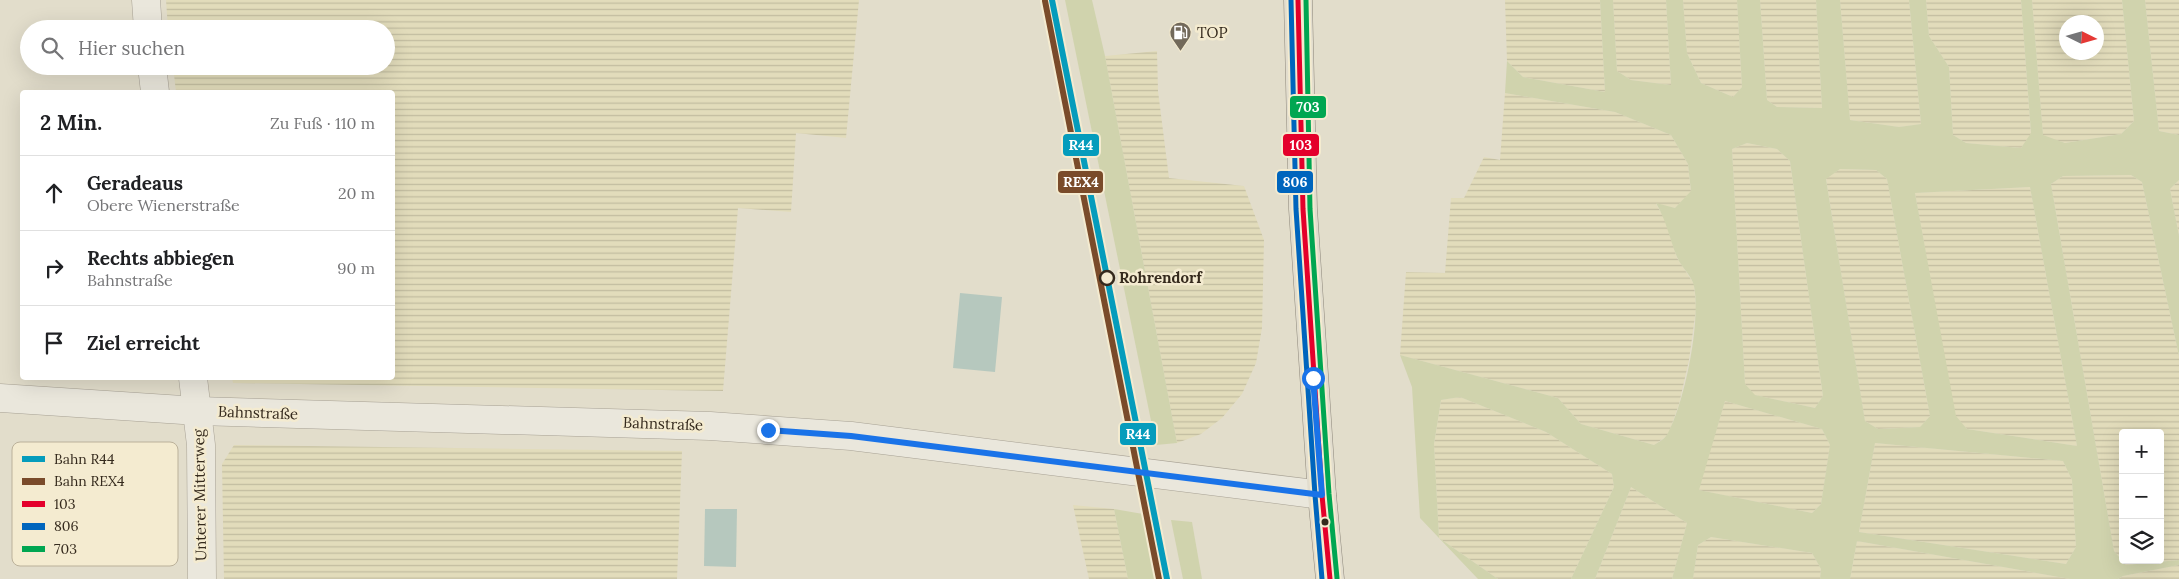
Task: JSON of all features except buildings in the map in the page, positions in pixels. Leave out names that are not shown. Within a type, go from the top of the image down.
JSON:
[{"type":"main road","points":[[1298,0],[1303,209],[1322,495],[1330,579]]},
{"type":"street","points":[[146,0],[147,20]]},
{"type":"street","points":[[153,75],[155,90]]},
{"type":"street","name":"Unterer Mitterweg","points":[[194,380],[201,445],[202,579]]},
{"type":"street","name":"Bahnstraße","points":[[0,398],[128,408],[198,411],[710,426],[777,430],[851,436],[1322,495]]},
{"type":"shaded area","points":[[166,0],[859,0],[846,138],[796,133],[791,212],[738,208],[723,391],[233,383],[232,380],[395,380],[395,90],[176,90],[174,75],[395,75],[395,20],[167,20]]},
{"type":"shaded area","points":[[1505,0],[1600,0],[1605,92],[1523,77],[1507,61]]},
{"type":"shaded area","points":[[1613,0],[1666,0],[1671,85],[1631,80],[1617,71]]},
{"type":"shaded area","points":[[1683,0],[1737,0],[1742,87],[1733,97],[1701,83],[1687,53]]},
{"type":"shaded area","points":[[1760,0],[1816,0],[1822,108],[1777,107],[1767,100]]},
{"type":"shaded area","points":[[1840,0],[1909,0],[1921,124],[1899,127],[1850,120]]},
{"type":"shaded area","points":[[1926,0],[2021,0],[2031,134],[2021,148],[1966,143],[1953,135],[1949,67],[1929,36]]},
{"type":"shaded area","points":[[2032,0],[2122,0],[2134,121],[2121,134],[2065,143],[2043,136]]},
{"type":"shaded area","points":[[2145,0],[2179,0],[2179,135],[2159,131]]},
{"type":"shaded area","points":[[1157,51],[1158,91],[1169,178],[1244,186],[1264,240],[1262,328],[1256,363],[1242,394],[1222,418],[1201,434],[1177,443],[1105,56]]},
{"type":"shaded area","points":[[1505,93],[1615,112],[1671,135],[1688,164],[1691,192],[1675,208],[1656,204],[1665,219],[1677,258],[1694,284],[1696,309],[1689,360],[1679,404],[1668,435],[1654,445],[1581,424],[1558,398],[1400,355],[1406,272],[1445,273],[1451,198],[1464,198],[1484,157],[1500,160]]},
{"type":"shaded area","points":[[1747,143],[1777,149],[1790,161],[1823,396],[1815,408],[1754,395],[1745,384],[1732,149]]},
{"type":"shaded area","points":[[1840,169],[1876,170],[1887,179],[1930,416],[1920,427],[1878,429],[1865,421],[1826,178]]},
{"type":"shaded area","points":[[2131,175],[2142,182],[2179,356],[2179,560],[2164,561],[2164,429],[2119,429],[2119,557],[2114,551],[2051,184],[2063,176]]},
{"type":"shaded area","points":[[2179,180],[2179,236],[2170,189]]},
{"type":"shaded area","points":[[2030,187],[2077,446],[1967,429],[1955,416],[1915,193]]},
{"type":"shaded area","points":[[960,293],[1002,297],[995,372],[953,368]]},
{"type":"shaded area","points":[[1460,397],[1546,432],[1612,474],[1614,487],[1571,579],[1498,579],[1439,538],[1434,444],[1441,400]]},
{"type":"shaded area","points":[[1725,401],[1822,429],[1830,445],[1821,504],[1812,513],[1698,490]]},
{"type":"shaded area","points":[[1875,443],[2063,461],[2072,480],[2076,547],[2066,564],[1859,532]]},
{"type":"shaded area","points":[[234,445],[682,451],[677,579],[224,579],[222,464]]},
{"type":"shaded area","points":[[1631,487],[1687,523],[1672,579],[1595,579]]},
{"type":"shaded area","points":[[1073,505],[1114,509],[1128,579],[1089,579]]},
{"type":"shaded area","points":[[705,509],[737,509],[736,567],[704,566]]},
{"type":"shaded area","points":[[1711,537],[1812,553],[1821,569],[1820,579],[1693,579],[1698,545]]},
{"type":"shaded area","points":[[1857,541],[2070,579],[1850,579]]},
{"type":"shaded area","points":[[2179,565],[2179,579],[2118,579],[2123,576]]},
{"type":"green space","points":[[1065,0],[1092,0],[1105,56],[1177,443],[1156,445]]},
{"type":"green space","points":[[1600,0],[1613,0],[1617,71],[1631,80],[1671,85],[1666,0],[1683,0],[1687,53],[1701,83],[1733,97],[1742,87],[1737,0],[1760,0],[1767,100],[1777,107],[1822,108],[1816,0],[1840,0],[1850,120],[1899,127],[1921,124],[1909,0],[1926,0],[1929,36],[1949,67],[1953,135],[1966,143],[2021,148],[2031,133],[2021,0],[2032,0],[2043,135],[2065,143],[2121,134],[2134,121],[2122,0],[2145,0],[2159,131],[2179,135],[2179,180],[2170,189],[2179,236],[2179,356],[2142,182],[2131,175],[2063,176],[2051,184],[2114,551],[2119,557],[2119,564],[2164,564],[2164,561],[2179,560],[2179,565],[2123,576],[2118,579],[2070,579],[1857,541],[1850,579],[1820,579],[1821,569],[1812,553],[1711,537],[1698,545],[1693,579],[1672,579],[1687,523],[1631,487],[1595,579],[1571,579],[1614,487],[1612,474],[1546,432],[1460,397],[1441,400],[1434,444],[1439,538],[1420,518],[1412,387],[1400,355],[1558,398],[1581,424],[1654,445],[1667,435],[1674,419],[1686,382],[1690,361],[1696,301],[1693,282],[1677,257],[1656,203],[1675,208],[1691,191],[1688,164],[1671,135],[1615,112],[1505,93],[1507,61],[1523,77],[1605,92]],"holes":[[[1747,143],[1777,149],[1790,161],[1823,396],[1815,408],[1755,395],[1745,384],[1732,149]],[[1840,169],[1876,170],[1887,179],[1930,416],[1920,427],[1878,429],[1865,421],[1826,179]],[[2030,187],[2077,446],[1967,429],[1956,416],[1915,193]],[[1725,401],[1822,429],[1830,445],[1821,504],[1812,513],[1699,490]],[[1875,443],[2063,461],[2072,480],[2076,547],[2066,564],[1859,532]]]},
{"type":"green space","points":[[1114,509],[1143,514],[1155,579],[1128,579]]},
{"type":"green space","points":[[1171,520],[1192,522],[1202,579],[1183,579]]},
{"type":"green space","points":[[1439,538],[1498,579],[1478,579]]},
{"type":"rail line","name":"R44","points":[[1052,0],[1167,579]]},
{"type":"rail line","name":"REX4","points":[[1045,1],[1159,579]]},
{"type":"transit line","name":"806","points":[[1291,0],[1296,209],[1322,579]]},
{"type":"transit line","name":"103","points":[[1298,0],[1303,209],[1322,495],[1330,579]]},
{"type":"transit line","name":"703","points":[[1306,0],[1310,209],[1329,494],[1337,578]]},
{"type":"place","name":"TOP","points":[[1181,52]]},
{"type":"place","name":"Rohrendorf","points":[[1107,278]]},
{"type":"route","points":[[768,430],[851,436],[1322,495],[1313,378]]}]
